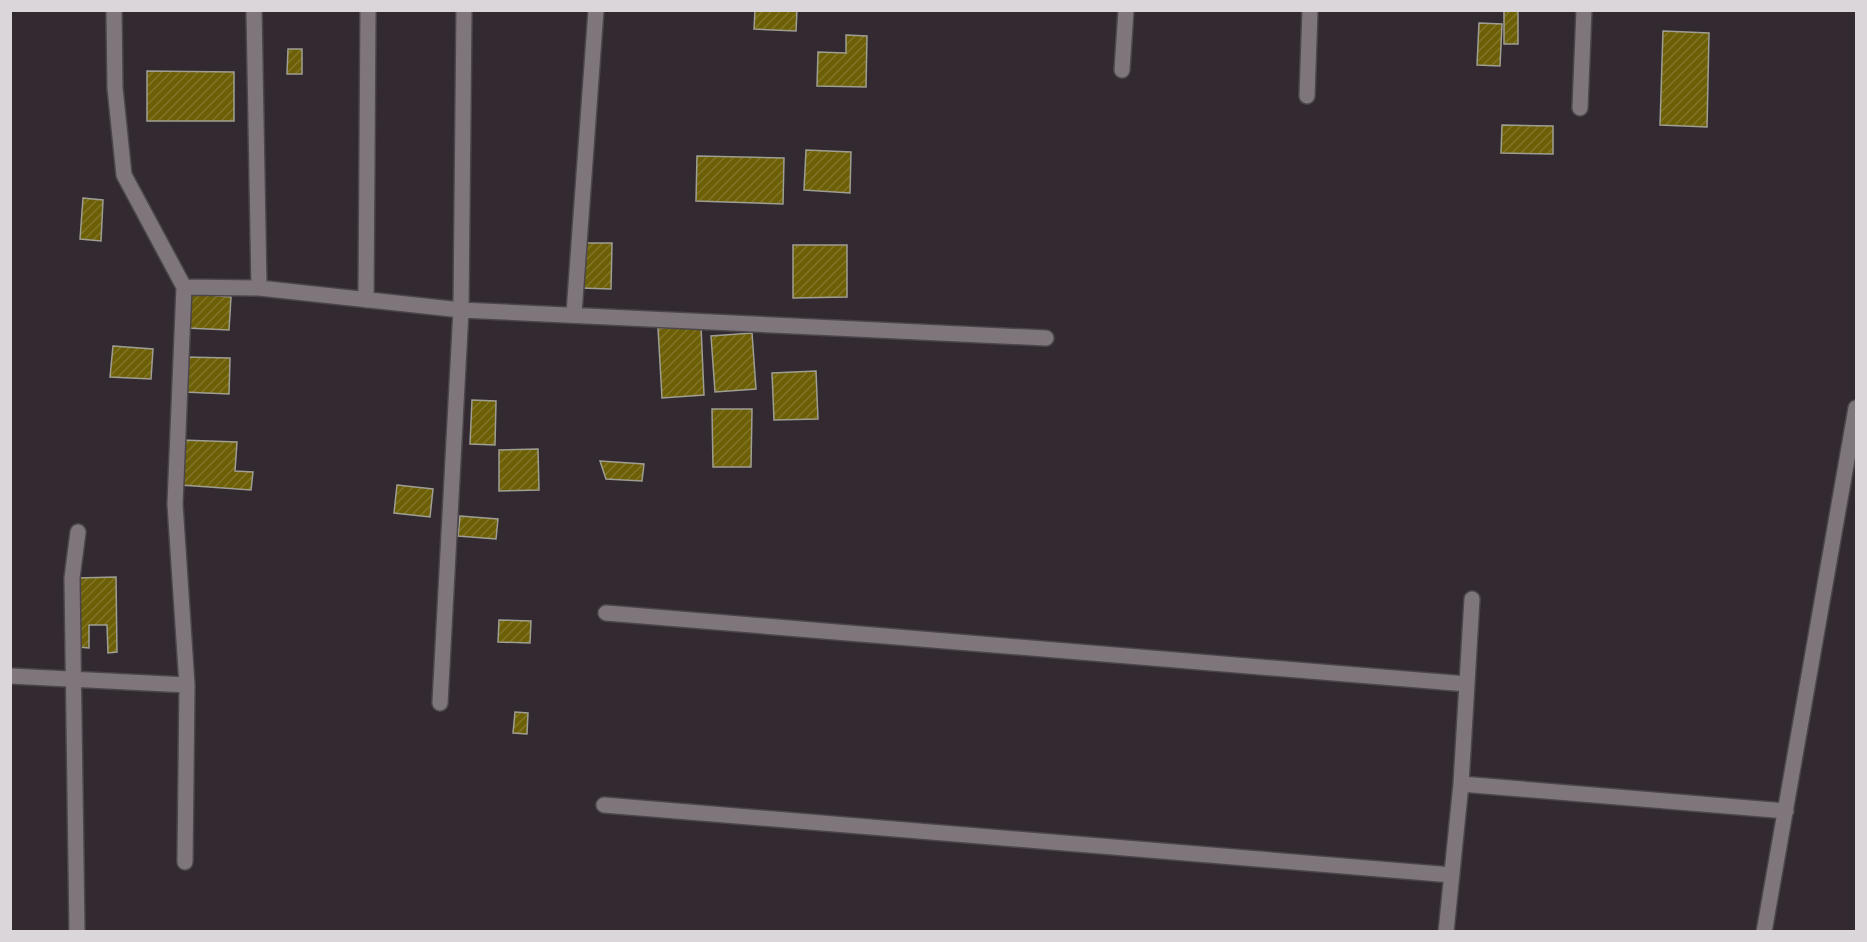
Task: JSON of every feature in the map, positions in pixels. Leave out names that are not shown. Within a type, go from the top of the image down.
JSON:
[{"type":"street","points":[[114,10],[115,88],[124,175],[184,287],[175,504],[187,685],[185,861]]},
{"type":"street","points":[[254,10],[259,288]]},
{"type":"street","points":[[366,300],[368,10]]},
{"type":"street","points":[[440,704],[461,310],[464,10]]},
{"type":"street","points":[[574,314],[596,10]]},
{"type":"street","points":[[1122,70],[1126,10]]},
{"type":"street","points":[[1307,96],[1310,10]]},
{"type":"street","points":[[1580,108],[1584,10]]},
{"type":"street","points":[[184,287],[259,288],[461,310],[1046,338]]},
{"type":"street","points":[[1764,932],[1857,408]]},
{"type":"street","points":[[77,932],[72,578],[78,532]]},
{"type":"street","points":[[1446,932],[1461,784],[1472,599]]},
{"type":"street","points":[[606,613],[1467,684]]},
{"type":"street","points":[[10,676],[187,685]]},
{"type":"street","points":[[1461,784],[1786,810]]},
{"type":"street","points":[[604,805],[1452,875]]},
{"type":"building","points":[[755,10],[797,10],[796,31],[754,29]]},
{"type":"building","points":[[1504,10],[1518,10],[1518,44],[1504,44]]},
{"type":"building","points":[[1479,23],[1502,24],[1500,66],[1477,65]]},
{"type":"building","points":[[1663,31],[1709,33],[1707,127],[1660,125]]},
{"type":"building","points":[[846,35],[867,36],[866,87],[817,86],[818,52],[846,53]]},
{"type":"building","points":[[288,49],[302,49],[302,74],[287,74]]},
{"type":"building","points":[[147,71],[234,72],[234,121],[147,121]]},
{"type":"building","points":[[1502,125],[1553,126],[1553,154],[1501,153]]},
{"type":"building","points":[[806,150],[851,152],[850,193],[804,190]]},
{"type":"building","points":[[697,156],[784,158],[783,204],[696,201]]},
{"type":"building","points":[[83,198],[103,200],[101,241],[80,239]]},
{"type":"building","points":[[581,243],[612,243],[611,289],[581,288]]},
{"type":"building","points":[[793,245],[847,245],[847,297],[793,298]]},
{"type":"building","points":[[189,293],[231,297],[229,330],[187,328]]},
{"type":"building","points":[[701,326],[704,395],[662,398],[658,328]]},
{"type":"building","points":[[752,333],[756,389],[715,392],[711,336]]},
{"type":"building","points":[[113,346],[153,349],[151,379],[110,377]]},
{"type":"building","points":[[185,357],[230,358],[229,394],[184,392]]},
{"type":"building","points":[[816,371],[818,419],[774,420],[772,373]]},
{"type":"building","points":[[472,400],[496,401],[495,445],[470,444]]},
{"type":"building","points":[[712,409],[752,409],[751,467],[713,467]]},
{"type":"building","points":[[181,440],[237,442],[235,471],[253,472],[251,490],[181,485]]},
{"type":"building","points":[[538,449],[539,490],[499,491],[499,450]]},
{"type":"building","points":[[600,461],[644,464],[642,481],[606,479]]},
{"type":"building","points":[[397,485],[433,489],[430,517],[394,513]]},
{"type":"building","points":[[460,516],[498,519],[496,539],[458,536]]},
{"type":"building","points":[[116,577],[117,652],[108,653],[107,625],[89,625],[89,648],[78,647],[77,578]]},
{"type":"building","points":[[499,620],[531,621],[530,643],[498,642]]},
{"type":"building","points":[[515,712],[528,713],[527,734],[513,733]]}]
